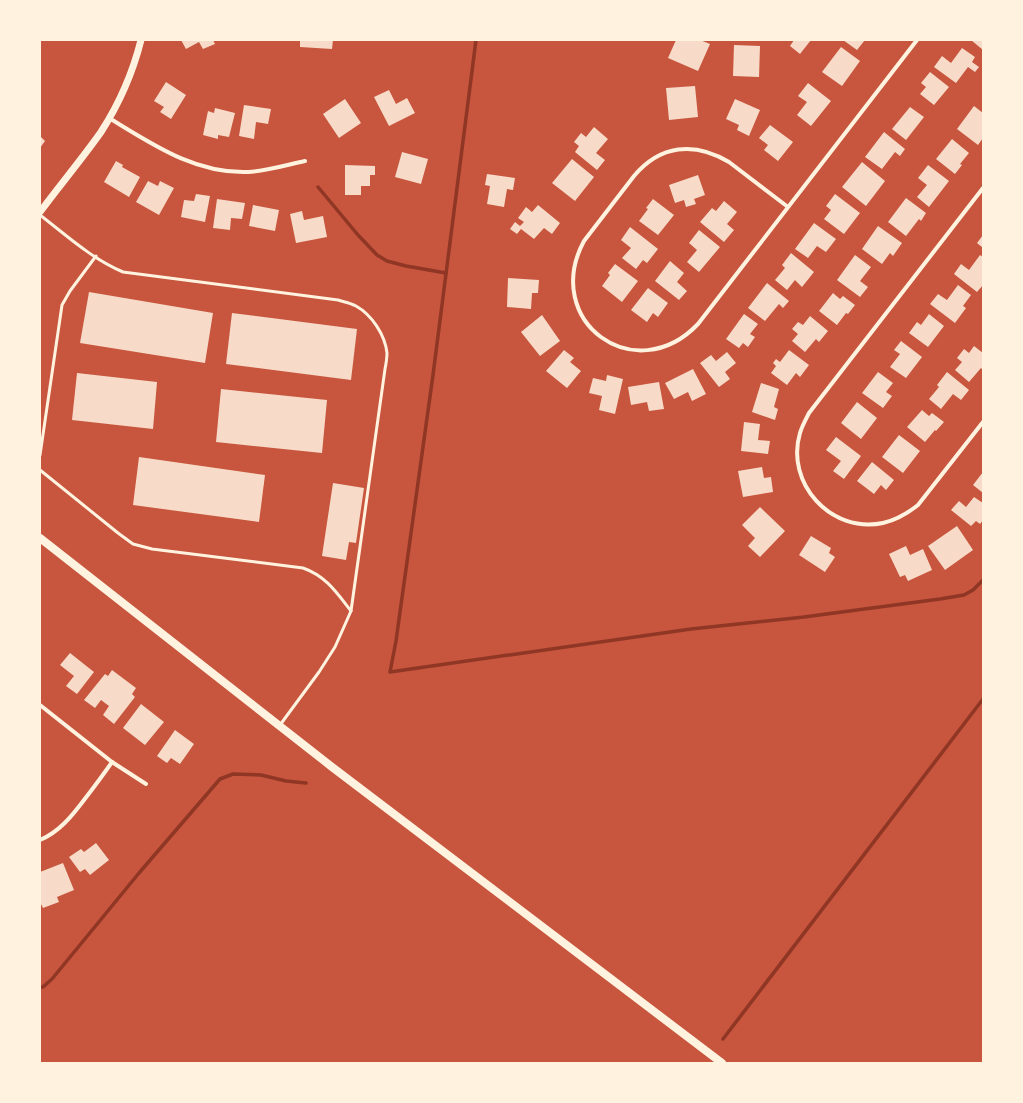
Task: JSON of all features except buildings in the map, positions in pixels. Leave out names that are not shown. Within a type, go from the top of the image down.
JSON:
[{"type":"main road","points":[[40,538],[332,767],[722,1063]]},
{"type":"street","points":[[40,213],[88,150],[109,118],[132,72],[141,40]]},
{"type":"street","points":[[788,208],[720,156],[710,152],[689,148],[668,151],[658,155],[641,168],[634,176],[578,251],[573,273],[573,284],[576,300],[582,316],[588,325],[605,340],[614,345],[634,350],[649,350],[664,347],[687,335],[698,324],[788,208],[917,40]]},
{"type":"street","points":[[109,118],[164,151],[183,160],[204,166],[247,172],[276,168],[305,161]]},
{"type":"street","points":[[983,188],[809,413],[800,433],[798,443],[798,460],[801,475],[811,495],[818,503],[835,516],[853,523],[863,524],[878,524],[893,520],[918,505],[983,422]]},
{"type":"street","points":[[40,705],[112,762],[146,784]]},
{"type":"street","points":[[40,840],[60,828],[72,816],[112,762]]},
{"type":"lane","points":[[40,213],[96,256],[123,272],[338,300],[355,306],[363,311],[372,320],[384,340],[387,354],[351,611],[334,647],[319,672],[279,726]]},
{"type":"lane","points":[[40,455],[62,305],[72,287],[96,256]]},
{"type":"lane","points":[[40,470],[133,544],[152,549],[303,568],[321,577],[336,592],[351,611]]},
{"type":"waterway","points":[[476,40],[433,375],[396,641],[390,672],[691,629],[804,617],[940,599],[964,595],[973,590],[983,580]]},
{"type":"waterway","points":[[318,187],[358,235],[377,255],[387,261],[406,266],[446,273]]},
{"type":"waterway","points":[[723,1039],[983,699]]},
{"type":"waterway","points":[[40,987],[43,987],[52,979],[139,873],[220,779],[233,774],[261,775],[286,781],[306,783]]}]
